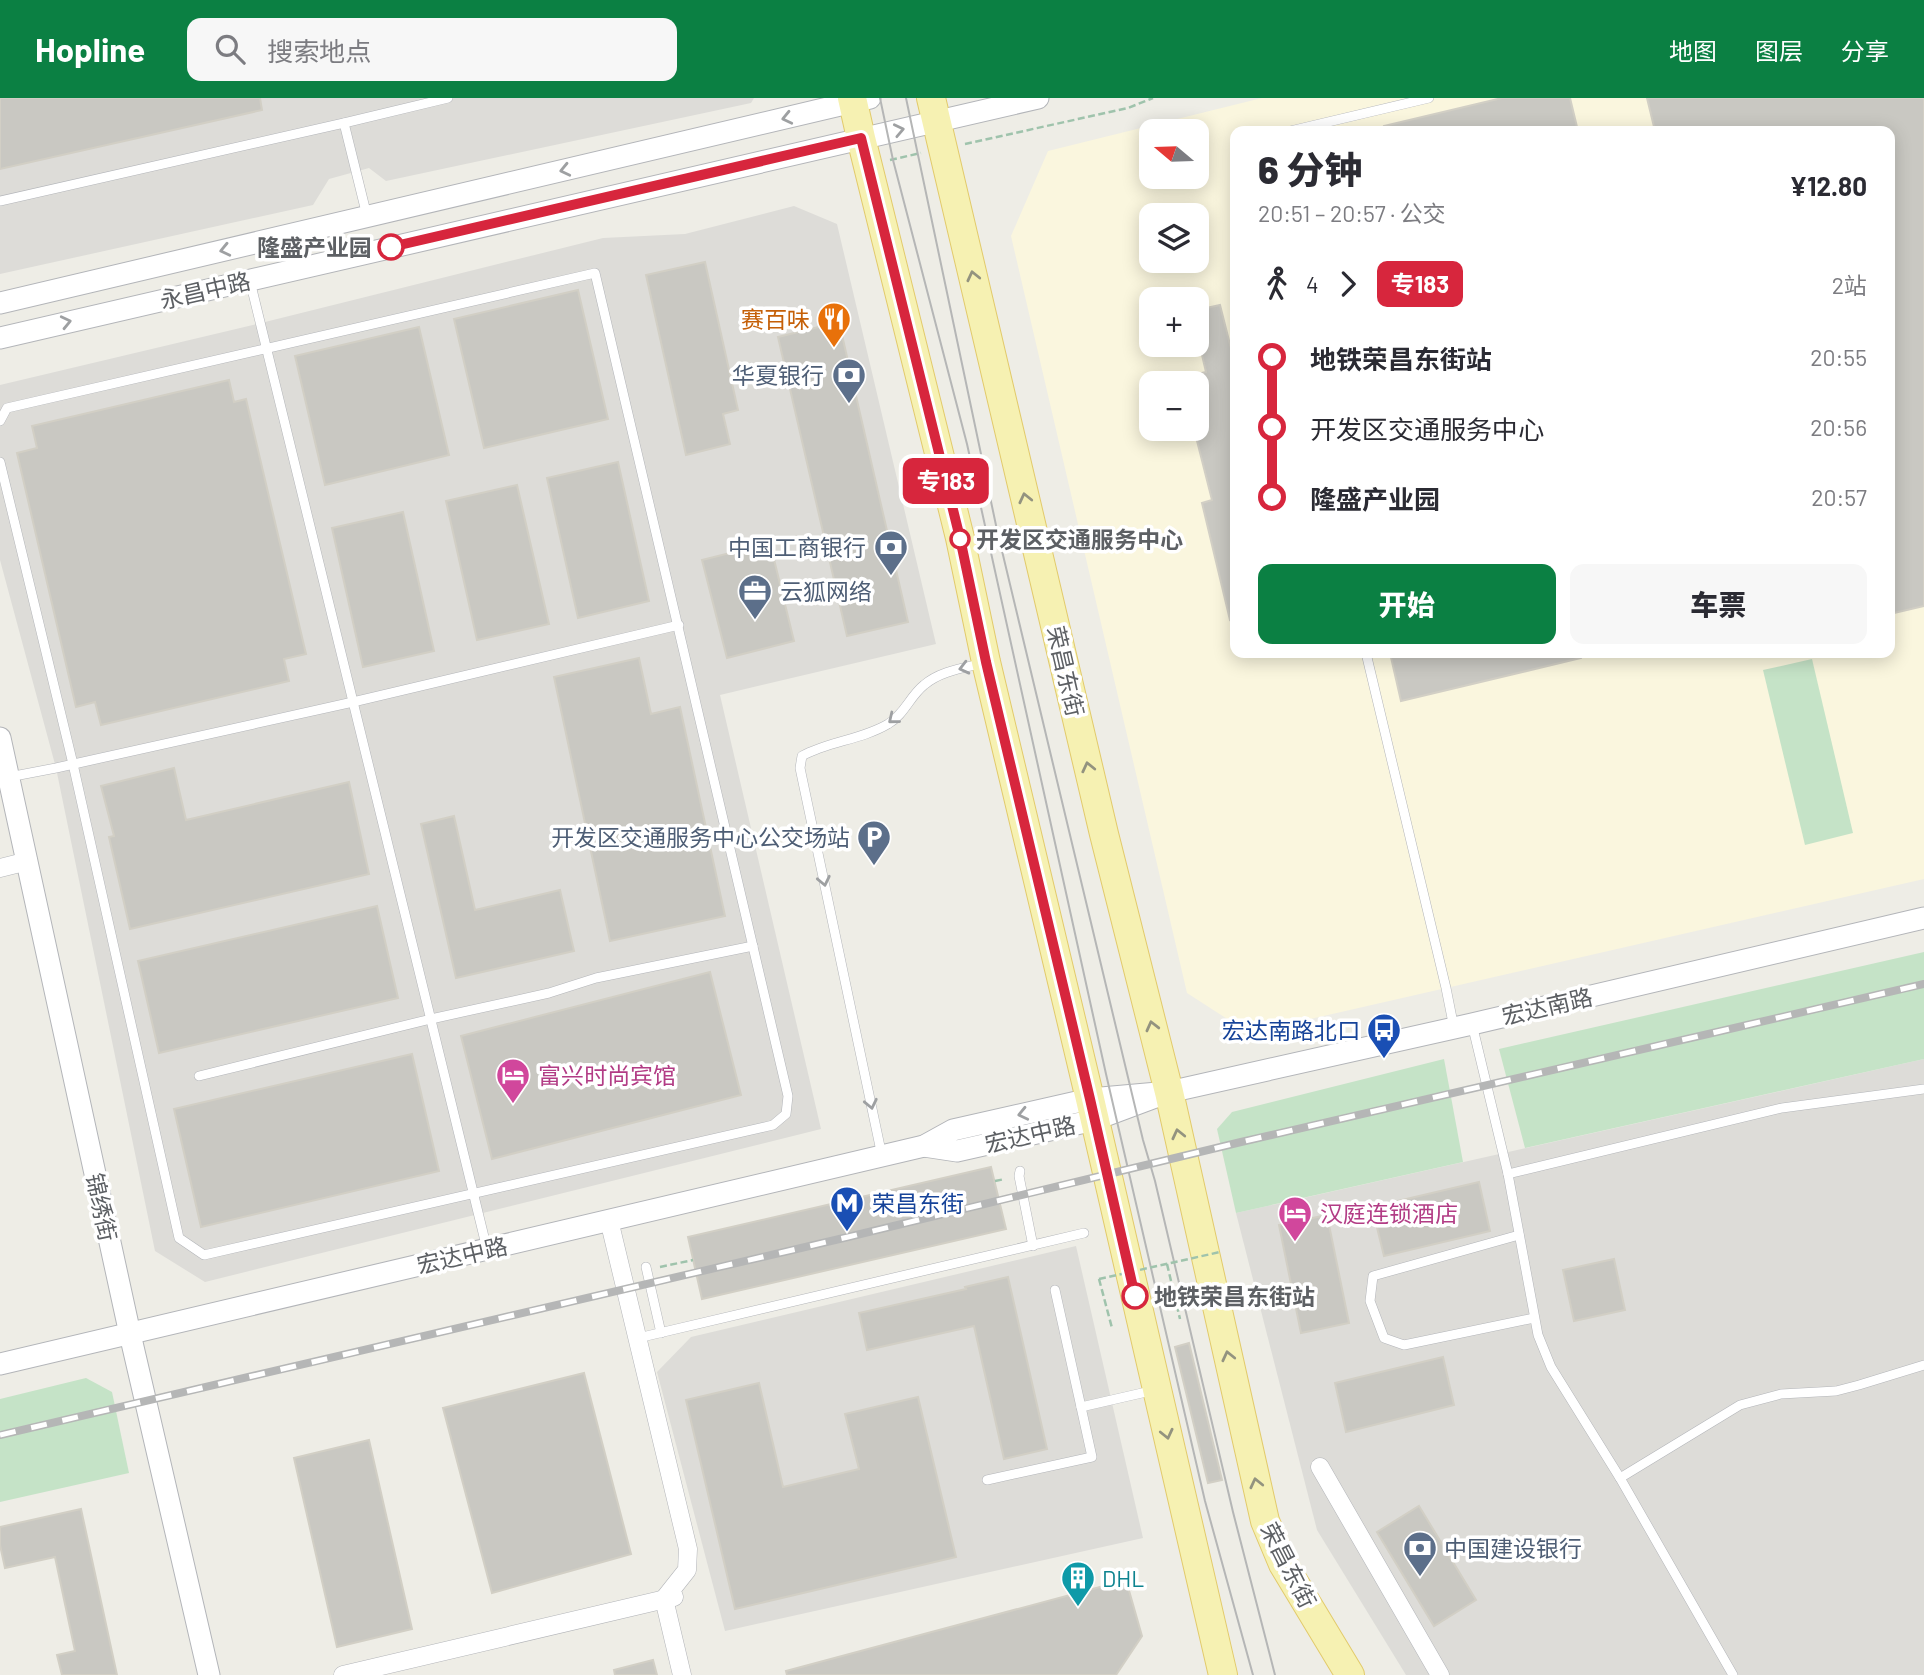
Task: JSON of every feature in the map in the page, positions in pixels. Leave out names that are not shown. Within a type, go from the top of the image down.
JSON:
[{"type":"main road","points":[[858,99],[861,138],[960,538],[986,662],[1092,1109],[1220,1671]]},
{"type":"main road","name":"荣昌东街","points":[[937,122],[1104,834],[1169,1092],[1265,1521],[1283,1563],[1350,1675]]},
{"type":"street","name":"永昌中路","points":[[0,338],[1038,98]]},
{"type":"street","name":"永昌中路","points":[[0,303],[858,99]]},
{"type":"street","name":"锦绣街","points":[[0,738],[130,1334],[209,1675]]},
{"type":"street","points":[[0,868],[28,861]]},
{"type":"street","name":"宏达南路","points":[[1169,1092],[1924,918]]},
{"type":"street","name":"宏达中路","points":[[0,1364],[924,1146],[953,1130],[1092,1109],[1169,1092]]},
{"type":"street","points":[[609,1220],[688,1549],[687,1570],[670,1597],[682,1675]]},
{"type":"street","points":[[1320,1467],[1440,1675]]},
{"type":"street","points":[[343,1675],[670,1597]]},
{"type":"lane","points":[[0,201],[448,98]]},
{"type":"lane","points":[[1311,126],[1429,98]]},
{"type":"lane","points":[[344,123],[367,216]]},
{"type":"lane","points":[[0,421],[6,408],[596,273],[788,1096],[786,1114],[773,1125],[204,1255],[179,1238],[73,764],[0,462]]},
{"type":"lane","points":[[250,280],[487,1249]]},
{"type":"lane","points":[[9,777],[353,702],[678,625]]},
{"type":"lane","points":[[1367,658],[1446,988],[1463,1026],[1508,1174],[1538,1335],[1551,1367],[1620,1478],[1733,1675]]},
{"type":"lane","points":[[882,1156],[800,768],[802,756],[889,724],[906,708],[923,685],[943,673],[986,662]]},
{"type":"lane","points":[[199,1076],[549,993],[596,978],[753,946]]},
{"type":"lane","points":[[1508,1174],[1782,1108],[1924,1089]]},
{"type":"lane","points":[[1020,1171],[1033,1246]]},
{"type":"lane","points":[[638,1338],[1084,1233]]},
{"type":"lane","points":[[1519,1235],[1373,1276],[1370,1301],[1384,1338],[1404,1345],[1534,1318]]},
{"type":"lane","points":[[646,1268],[660,1333]]},
{"type":"lane","points":[[987,1480],[1092,1457],[1055,1290]]},
{"type":"lane","points":[[1620,1478],[1740,1405],[1781,1394],[1836,1391],[1924,1365]]},
{"type":"lane","points":[[1081,1407],[1157,1390]]},
{"type":"path","points":[[887,161],[937,122],[1128,108],[1153,98]]},
{"type":"path","points":[[1112,1328],[1099,1279],[1220,1252]]},
{"type":"path","points":[[646,1268],[693,1259]]},
{"type":"path","points":[[1167,1264],[1180,1319]]},
{"type":"shaded area","points":[[0,98],[754,98],[751,103],[386,181],[369,168],[329,179],[313,205],[0,274]]},
{"type":"shaded area","points":[[1262,98],[1924,98],[1924,879],[1249,1033],[1187,993],[1011,236],[1048,151],[1139,128],[1139,189],[1209,189],[1209,119],[1177,119]]},
{"type":"shaded area","points":[[794,206],[837,224],[936,644],[720,695],[821,1129],[205,1282],[155,1251],[56,768],[0,560],[0,385],[603,238],[685,234]]},
{"type":"shaded area","points":[[1924,1059],[1924,1675],[1406,1675],[1317,1530],[1236,1213]]},
{"type":"shaded area","points":[[1076,1246],[1143,1538],[725,1631],[657,1372],[691,1337]]},
{"type":"green space","points":[[1812,659],[1853,833],[1805,845],[1763,670]]},
{"type":"green space","points":[[1924,952],[1924,1059],[1525,1148],[1499,1049]]},
{"type":"green space","points":[[1444,1059],[1463,1162],[1236,1213],[1217,1129],[1232,1112]]},
{"type":"green space","points":[[86,1378],[112,1392],[129,1473],[0,1502],[0,1399]]},
{"type":"building","points":[[0,98],[260,98],[262,110],[0,169]]},
{"type":"building","points":[[1502,98],[1570,98],[1577,126],[1384,126]]},
{"type":"building","points":[[1647,98],[1924,98],[1924,606],[1895,613],[1895,126],[1654,126]]},
{"type":"building","points":[[705,262],[738,410],[723,414],[730,444],[686,455],[646,275]]},
{"type":"building","points":[[578,290],[608,419],[484,448],[454,319]]},
{"type":"building","points":[[1220,305],[1230,344],[1230,620],[1202,503],[1212,500],[1197,441],[1209,441],[1209,371],[1206,371],[1202,357],[1209,357],[1209,307]]},
{"type":"building","points":[[839,322],[908,622],[847,636],[778,337]]},
{"type":"building","points":[[419,327],[449,455],[325,485],[295,356]]},
{"type":"building","points":[[229,380],[234,402],[246,399],[306,654],[284,659],[289,681],[101,725],[95,702],[76,707],[17,453],[37,448],[32,426]]},
{"type":"building","points":[[618,462],[649,601],[578,618],[547,478]]},
{"type":"building","points":[[517,485],[549,624],[477,640],[446,501]]},
{"type":"building","points":[[403,512],[434,651],[363,667],[332,528]]},
{"type":"building","points":[[770,543],[794,641],[727,658],[702,560]]},
{"type":"building","points":[[639,658],[651,714],[680,707],[725,916],[610,941],[554,677]]},
{"type":"building","points":[[1391,658],[1581,658],[1401,701]]},
{"type":"building","points":[[174,768],[186,820],[349,782],[369,874],[130,929],[109,837],[114,836],[101,786]]},
{"type":"building","points":[[454,816],[475,910],[560,890],[574,951],[456,978],[421,824]]},
{"type":"building","points":[[377,906],[398,998],[159,1053],[138,961]]},
{"type":"building","points":[[710,972],[741,1095],[492,1159],[461,1036]]},
{"type":"building","points":[[412,1054],[439,1171],[201,1227],[174,1109]]},
{"type":"building","name":"荣昌东街","points":[[991,1167],[1006,1229],[702,1299],[688,1237]]},
{"type":"building","points":[[1479,1182],[1490,1231],[1384,1256],[1372,1207]]},
{"type":"building","points":[[1327,1215],[1349,1323],[1301,1333],[1279,1225]]},
{"type":"building","points":[[1614,1259],[1625,1310],[1574,1321],[1563,1270]]},
{"type":"building","points":[[1008,1277],[1047,1449],[1004,1459],[974,1326],[867,1350],[859,1313]]},
{"type":"building","points":[[1189,1343],[1222,1480],[1208,1483],[1175,1347]]},
{"type":"building","points":[[1443,1357],[1454,1405],[1346,1432],[1335,1383]]},
{"type":"building","points":[[584,1373],[631,1554],[492,1593],[443,1408]]},
{"type":"building","points":[[759,1383],[783,1487],[859,1469],[845,1414],[918,1397],[956,1557],[735,1609],[686,1400]]},
{"type":"building","points":[[369,1440],[412,1629],[337,1647],[294,1458]]},
{"type":"building","points":[[1419,1506],[1476,1600],[1434,1626],[1377,1532]]},
{"type":"building","points":[[81,1509],[117,1675],[62,1675],[57,1655],[75,1651],[55,1557],[5,1568],[0,1545],[0,1527]]},
{"type":"building","name":"DHL","points":[[1126,1580],[1142,1636],[1116,1675],[787,1675],[786,1671]]},
{"type":"building","points":[[653,1660],[657,1675],[615,1675],[614,1670]]},
{"type":"tram line","points":[[880,98],[893,160],[967,444],[1106,1074],[1205,1501],[1253,1675]]},
{"type":"tram line","points":[[906,98],[997,530],[1233,1512],[1275,1675]]},
{"type":"railway","points":[[0,1435],[1924,984]]},
{"type":"bus line","name":"专183","points":[[391,247],[861,138],[960,538],[986,662],[1135,1296]]},
{"type":"place","name":"隆盛产业园","points":[[391,247]]},
{"type":"place","name":"赛百味","points":[[834,349]]},
{"type":"place","name":"华夏银行","points":[[849,405]]},
{"type":"place","name":"开发区交通服务中心","points":[[960,539]]},
{"type":"place","name":"中国工商银行","points":[[891,577]]},
{"type":"place","name":"云狐网络","points":[[755,621]]},
{"type":"place","name":"开发区交通服务中心公交场站","points":[[874,867]]},
{"type":"place","name":"宏达南路北口","points":[[1384,1060]]},
{"type":"place","name":"富兴时尚宾馆","points":[[513,1105]]},
{"type":"place","name":"荣昌东街","points":[[847,1233]]},
{"type":"place","name":"汉庭连锁酒店","points":[[1295,1243]]},
{"type":"place","name":"地铁荣昌东街站","points":[[1135,1296]]},
{"type":"place","name":"中国建设银行","points":[[1420,1578]]},
{"type":"place","name":"DHL","points":[[1078,1608]]}]
